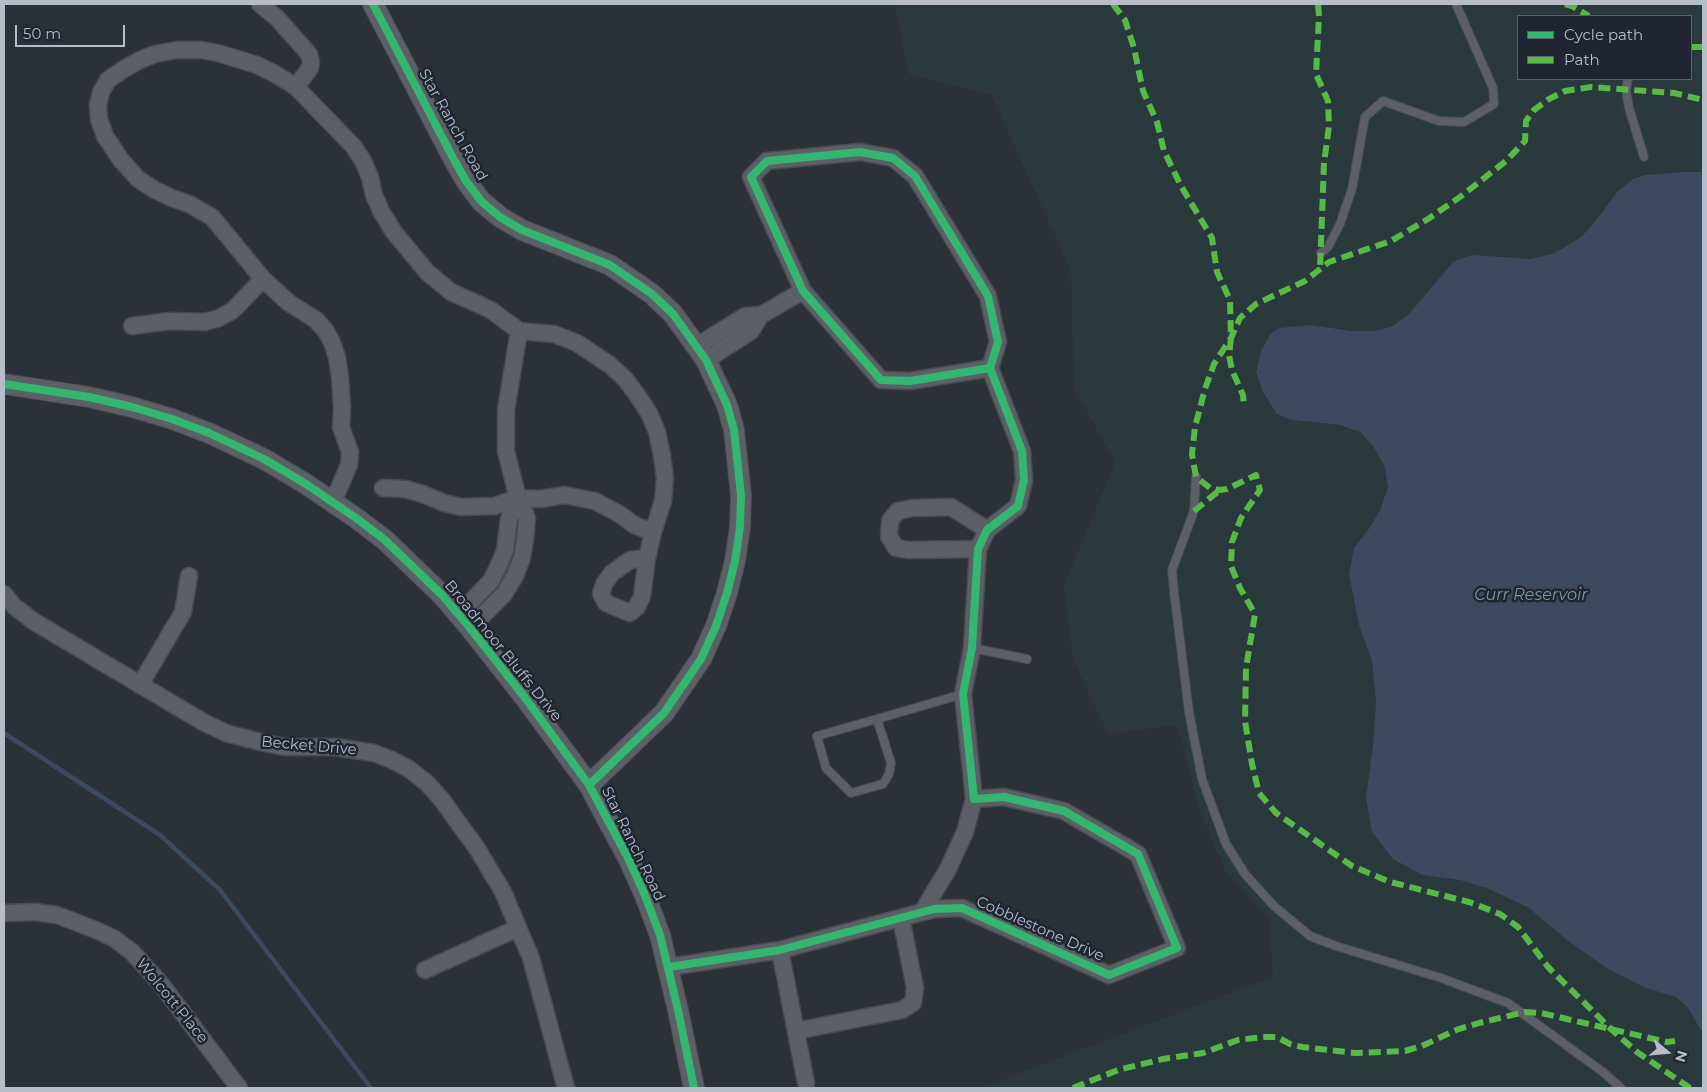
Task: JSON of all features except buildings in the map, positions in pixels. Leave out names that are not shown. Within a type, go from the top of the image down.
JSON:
[{"type":"street","points":[[260,4],[277,18],[309,54],[310,68],[296,87]]},
{"type":"street","name":"Star Ranch Road","points":[[373,4],[452,158],[481,201],[500,217],[522,230],[610,265],[652,294],[673,314],[701,353],[726,405],[734,430],[741,487],[740,527],[735,561],[716,626],[701,659],[664,713],[589,785],[628,858],[644,892],[660,935],[669,967],[694,1088]]},
{"type":"street","points":[[333,502],[349,465],[350,452],[341,427],[340,377],[333,345],[326,331],[316,320],[288,303],[263,279],[212,217],[195,207],[155,190],[138,179],[121,160],[105,136],[99,119],[98,105],[101,92],[108,80],[122,70],[155,54],[177,50],[201,50],[238,58],[264,68],[296,87],[354,147],[370,177],[374,195],[381,211],[393,230],[427,272],[451,292],[491,310],[519,331],[554,334],[576,343],[610,365],[625,379],[649,414],[656,432],[665,478],[663,501],[647,558]]},
{"type":"street","points":[[922,912],[947,871],[965,832],[974,799],[963,694],[972,648],[978,549],[988,530],[1018,506],[1024,480],[1022,451],[990,368],[998,342],[988,296],[915,176],[893,158],[860,152],[767,161],[751,177],[803,291],[881,380],[910,381],[990,368]]},
{"type":"street","points":[[132,326],[170,321],[205,322],[219,318],[232,311],[263,279]]},
{"type":"street","points":[[701,353],[745,316],[761,314],[803,291]]},
{"type":"street","points":[[464,622],[490,581],[505,551],[509,519],[518,498],[506,451],[506,410],[519,331]]},
{"type":"street","name":"Broadmoor Bluffs Drive","points":[[4,384],[89,397],[172,419],[209,433],[264,459],[333,502],[385,540],[442,595],[526,699],[589,785]]},
{"type":"street","points":[[383,488],[423,494],[444,503],[462,507],[494,506],[518,498],[540,499],[565,496],[595,501],[634,525],[654,532]]},
{"type":"street","points":[[978,549],[908,550],[896,548],[889,536],[890,521],[898,511],[913,508],[951,507],[988,530]]},
{"type":"street","points":[[140,685],[183,612],[188,576]]},
{"type":"street","name":"Becket Drive","points":[[4,594],[14,606],[33,621],[202,722],[226,733],[285,747],[335,747],[365,751],[392,760],[409,769],[427,783],[442,800],[478,850],[503,892],[532,958],[566,1088]]},
{"type":"street","name":"Cobblestone Drive","points":[[669,967],[780,950],[934,909],[962,908],[1109,975],[1177,948],[1138,854],[1064,811],[1004,797],[974,799]]},
{"type":"street","name":"Wolcott Place","points":[[4,913],[35,912],[57,915],[96,930],[114,939],[132,952],[162,984],[240,1088]]},
{"type":"street","points":[[796,1031],[902,1010],[913,1003],[915,988],[901,918]]},
{"type":"street","points":[[425,970],[518,928]]},
{"type":"street","points":[[780,950],[806,1083]]},
{"type":"lane","points":[[1321,253],[1328,247],[1340,224],[1352,189],[1365,117],[1383,101],[1439,121],[1464,122],[1494,104],[1493,88],[1456,4]]},
{"type":"lane","points":[[1628,80],[1626,90],[1629,108],[1644,157]]},
{"type":"lane","points":[[1196,476],[1194,511],[1172,570],[1174,592],[1189,712],[1202,779],[1226,844],[1245,874],[1274,906],[1310,936],[1336,946],[1441,978],[1508,1004],[1603,1072],[1621,1088]]},
{"type":"lane","points":[[972,648],[1027,659]]},
{"type":"lane","points":[[877,719],[891,763],[889,774],[883,784],[851,793],[826,768],[817,736],[963,694]]},
{"type":"shaded area","points":[[895,4],[1703,4],[1703,172],[1645,175],[1633,179],[1617,192],[1581,237],[1555,253],[1530,259],[1510,258],[1453,262],[1408,315],[1391,327],[1374,331],[1271,333],[1261,351],[1256,372],[1292,420],[1340,425],[1360,432],[1373,446],[1384,465],[1388,487],[1380,510],[1354,548],[1359,625],[1372,661],[1376,702],[1373,746],[1393,859],[1422,875],[1460,880],[1489,889],[1529,908],[1567,940],[1646,988],[1676,997],[1688,1008],[1703,1034],[1703,1088],[980,1088],[1273,977],[1269,919],[1226,872],[1201,813],[1177,725],[1108,734],[1073,659],[1064,585],[1115,463],[1074,387],[1071,270],[991,95],[909,74]]},
{"type":"water","name":"Curr Reservoir","points":[[1703,172],[1703,1034],[1688,1008],[1676,997],[1646,988],[1608,969],[1567,940],[1529,908],[1489,889],[1460,880],[1422,875],[1393,859],[1372,832],[1366,798],[1373,746],[1376,702],[1372,661],[1359,625],[1349,574],[1354,548],[1380,510],[1388,487],[1384,465],[1373,446],[1360,432],[1340,425],[1292,420],[1277,414],[1263,392],[1256,372],[1261,351],[1271,333],[1280,328],[1310,325],[1352,331],[1374,331],[1391,327],[1408,315],[1453,262],[1472,255],[1530,259],[1555,253],[1581,237],[1617,192],[1633,179],[1645,175]]},
{"type":"waterway","points":[[4,733],[160,835],[220,890],[371,1088]]},
{"type":"marked path","points":[[1113,4],[1125,20],[1134,48],[1143,91],[1157,122],[1164,151],[1181,186],[1212,238],[1217,272],[1230,300],[1231,338],[1229,355],[1232,370],[1243,395],[1244,407]]},
{"type":"marked path","points":[[1318,4],[1316,74],[1328,101],[1329,126],[1324,163],[1320,269]]},
{"type":"marked path","points":[[1565,4],[1587,15]]},
{"type":"marked path","points":[[1692,47],[1703,47]]},
{"type":"marked path","points":[[1690,1088],[1637,1052],[1612,1030],[1548,967],[1518,927],[1500,914],[1469,902],[1390,882],[1352,866],[1276,813],[1259,793],[1245,721],[1246,668],[1255,614],[1240,588],[1231,566],[1232,542],[1241,518],[1260,490],[1256,475],[1227,489],[1210,488],[1196,477],[1192,454],[1195,427],[1205,389],[1214,364],[1231,338],[1240,318],[1256,304],[1305,281],[1329,262],[1391,241],[1460,197],[1506,161],[1525,141],[1526,121],[1534,110],[1549,99],[1565,91],[1591,87],[1674,93],[1703,100]]},
{"type":"marked path","points":[[1194,511],[1220,490]]},
{"type":"marked path","points":[[1073,1088],[1118,1070],[1163,1059],[1203,1053],[1238,1040],[1277,1037],[1290,1044],[1302,1047],[1355,1053],[1405,1051],[1422,1046],[1456,1030],[1525,1012],[1541,1013],[1667,1042],[1675,1041]]},
{"type":"cycle path","points":[[373,4],[453,158],[466,181],[481,201],[500,217],[522,230],[610,265],[652,294],[673,314],[706,360],[727,405],[734,430],[741,495],[740,527],[735,561],[716,626],[701,659],[664,713],[589,785]]},
{"type":"cycle path","points":[[669,967],[780,950],[934,909],[962,908],[1109,975],[1177,948],[1138,854],[1064,811],[1004,797],[974,799],[963,694],[972,648],[978,549],[987,530],[1018,506],[1024,480],[1022,451],[990,368],[998,342],[988,296],[915,176],[893,158],[860,152],[767,161],[751,177],[803,291],[881,380],[910,381],[990,368]]},
{"type":"cycle path","points":[[4,384],[89,397],[132,407],[209,433],[264,459],[306,484],[385,540],[442,595],[526,699],[589,785],[628,858],[660,935],[694,1088]]}]
